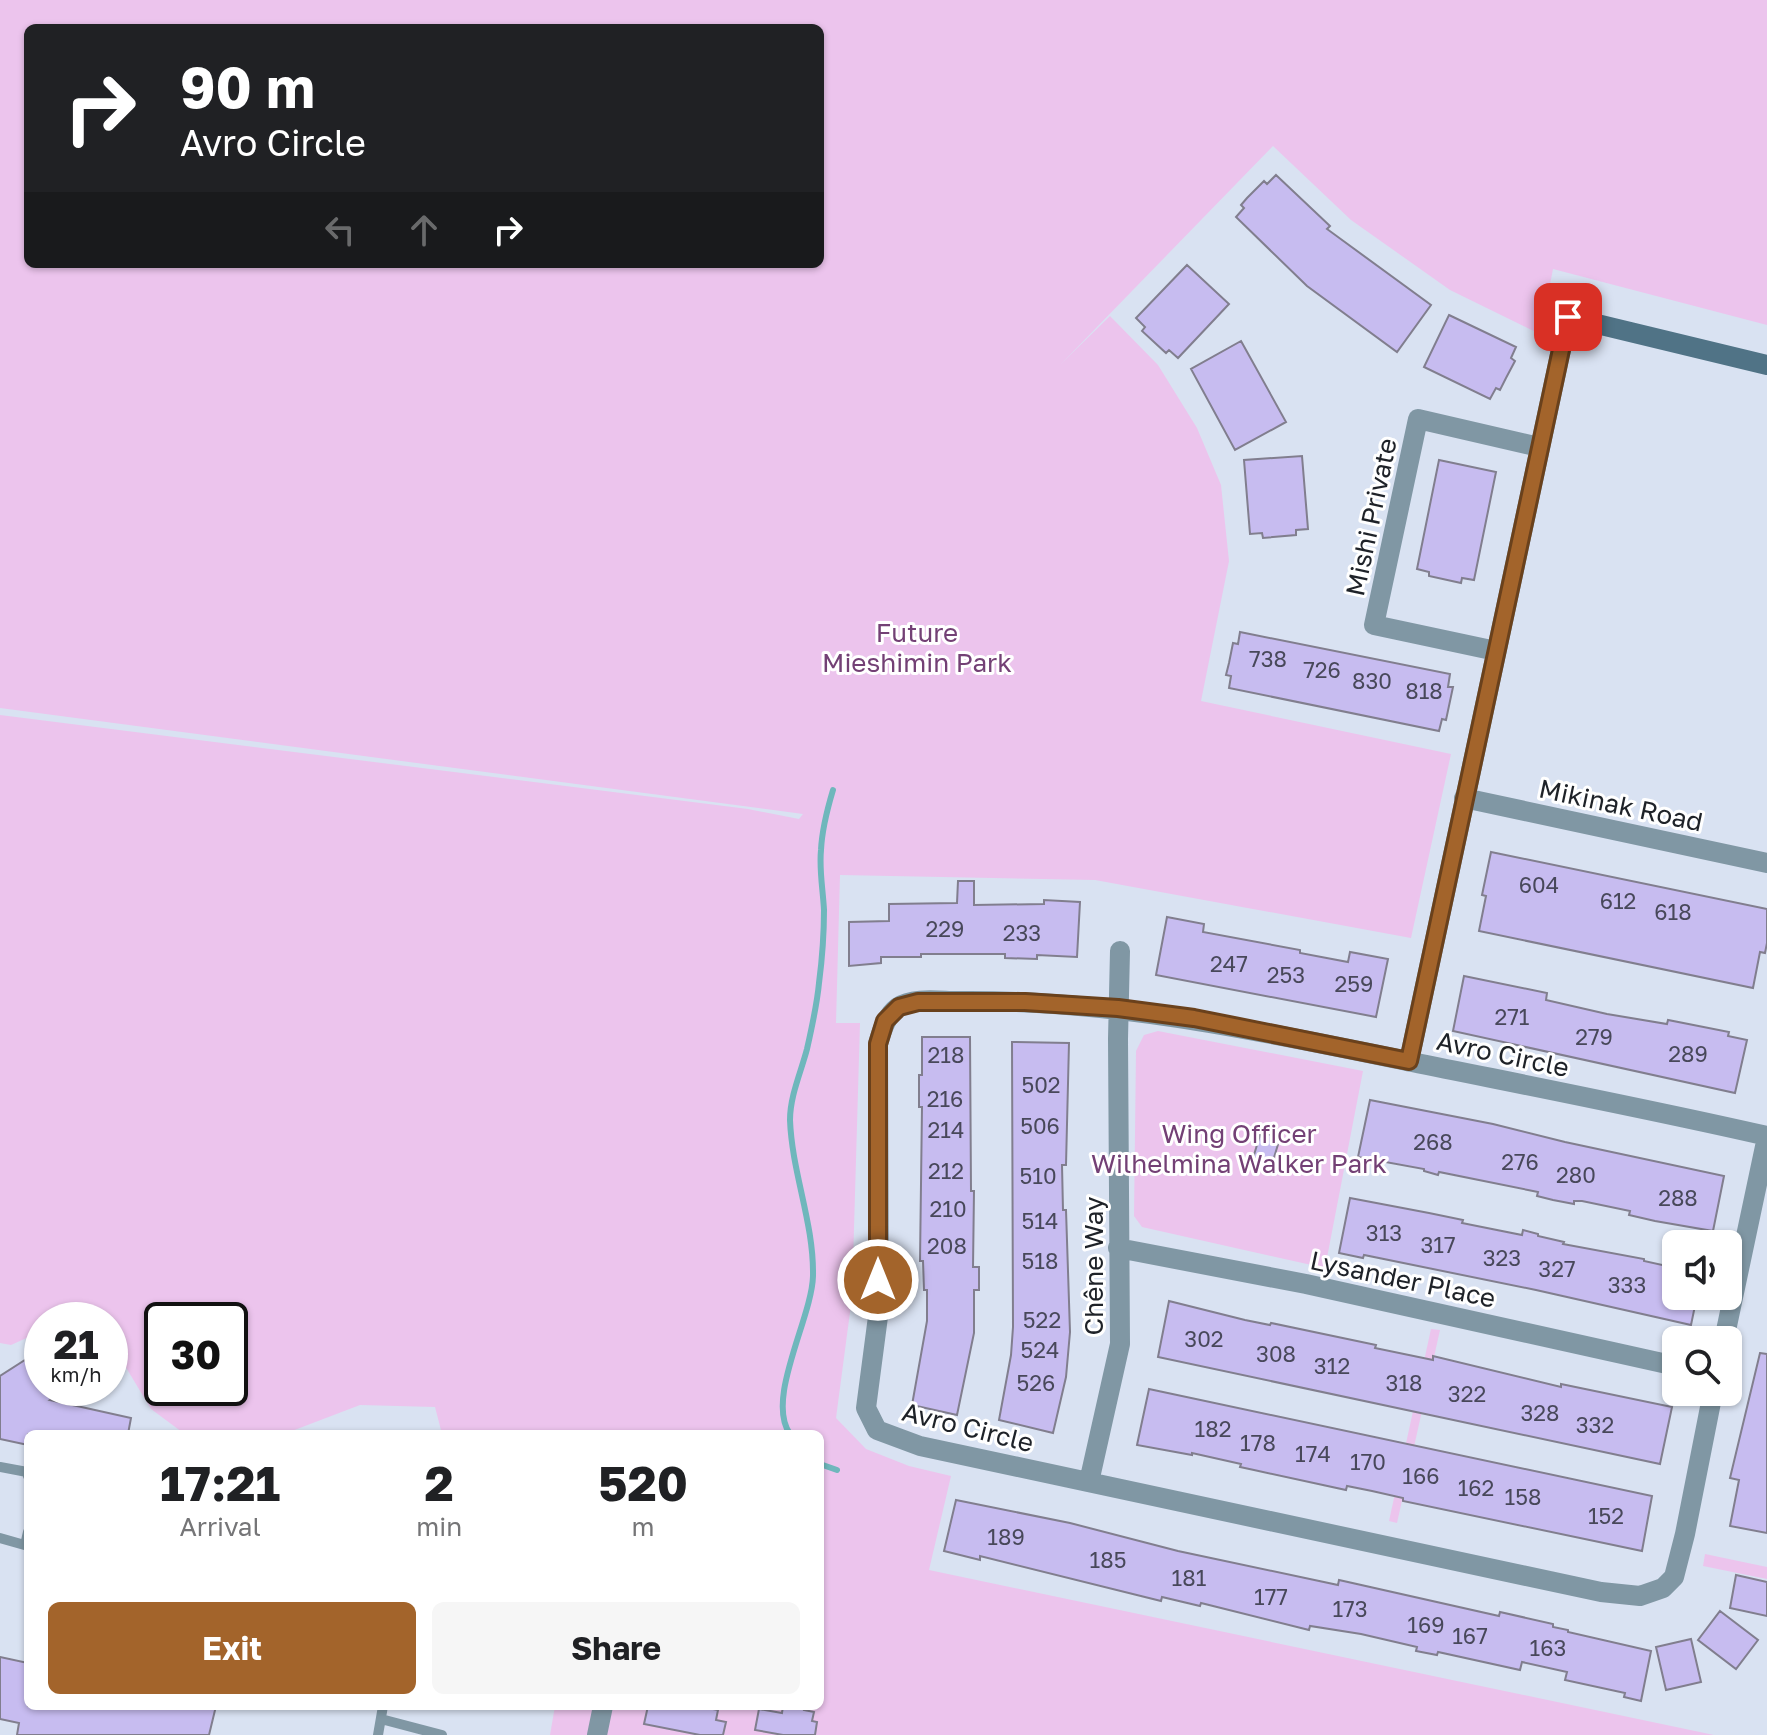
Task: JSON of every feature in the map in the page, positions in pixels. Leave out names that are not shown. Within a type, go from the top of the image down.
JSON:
[{"type":"street","points":[[1409,1061],[1568,317],[1767,365]]},
{"type":"street","name":"Mishi Private","points":[[1496,651],[1374,625],[1418,419],[1539,447]]},
{"type":"street","name":"Mikinak Road","points":[[1464,798],[1767,863]]},
{"type":"street","name":"Chêne Way","points":[[1089,1482],[1120,1344],[1120,951]]},
{"type":"street","name":"Avro Circle","points":[[1710,1406],[1674,1577],[1663,1588],[1640,1596],[1601,1592],[920,1446],[877,1430],[866,1408],[879,1309],[878,1044],[885,1021],[899,1007],[918,1002],[1025,1002],[1118,1008],[1194,1018],[1767,1137],[1727,1326]]},
{"type":"street","name":"Lysander Place","points":[[1118,1248],[1306,1284],[1662,1363]]},
{"type":"street","points":[[597,1735],[602,1710]]},
{"type":"lane","points":[[0,1467],[24,1471]]},
{"type":"lane","points":[[0,1538],[24,1544]]},
{"type":"lane","points":[[378,1735],[382,1710]]},
{"type":"lane","points":[[381,1719],[442,1735]]},
{"type":"green space","name":"Future Mieshimin Park","points":[[0,0],[1767,0],[1767,325],[1553,269],[1540,334],[1450,290],[1351,220],[1273,146],[1061,364],[1110,316],[1158,365],[1197,428],[1221,485],[1229,561],[1201,701],[1451,754],[1411,938],[1095,880],[840,875],[836,1023],[860,1023],[852,1297],[836,1418],[866,1449],[909,1466],[951,1476],[929,1570],[1714,1735],[550,1735],[554,1710],[824,1710],[824,1430],[441,1430],[435,1407],[360,1405],[294,1430],[179,1430],[149,1406],[248,1406],[248,1302],[144,1302],[144,1397],[128,1371],[128,1302],[24,1302],[24,1339],[11,1345],[0,1343],[0,715],[748,809],[799,819],[803,814],[0,708]]},
{"type":"green space","name":"Wing Officer Wilhelmina Walker Park","points":[[1158,1031],[1363,1071],[1325,1268],[1142,1227],[1134,1216],[1136,1051],[1144,1035]]},
{"type":"green space","points":[[1431,1329],[1440,1330],[1397,1523],[1389,1521]]},
{"type":"green space","points":[[1705,1554],[1767,1567],[1767,1579],[1703,1566]]},
{"type":"building","points":[[1276,175],[1330,226],[1327,229],[1431,305],[1397,352],[1307,286],[1236,217],[1244,208],[1241,205],[1247,198],[1264,181],[1267,184]]},
{"type":"building","points":[[1187,265],[1229,304],[1178,358],[1169,350],[1166,353],[1142,331],[1145,327],[1136,318]]},
{"type":"building","points":[[1449,315],[1516,347],[1511,358],[1515,361],[1500,390],[1496,388],[1490,399],[1424,367]]},
{"type":"building","points":[[1241,341],[1286,422],[1235,450],[1191,369]]},
{"type":"building","points":[[1302,456],[1308,529],[1296,530],[1296,535],[1263,538],[1262,533],[1250,534],[1244,460]]},
{"type":"building","points":[[1439,460],[1496,472],[1474,580],[1462,578],[1461,583],[1429,576],[1429,572],[1417,569]]},
{"type":"building","points":[[1240,632],[1450,674],[1448,687],[1453,687],[1446,720],[1442,719],[1439,731],[1229,688],[1231,676],[1226,675],[1233,643],[1238,644]]},
{"type":"building","points":[[1491,852],[1767,909],[1767,943],[1765,953],[1760,952],[1753,988],[1479,931],[1486,896],[1482,895]]},
{"type":"building","points":[[958,881],[974,881],[974,905],[1044,904],[1044,900],[1080,902],[1077,957],[1037,955],[1037,959],[1005,958],[1005,954],[921,954],[921,957],[881,957],[881,963],[849,966],[849,922],[889,921],[889,904],[957,903]]},
{"type":"building","points":[[1167,917],[1204,924],[1203,932],[1300,950],[1300,953],[1348,962],[1350,952],[1388,959],[1376,1017],[1156,975]]},
{"type":"building","points":[[1464,976],[1547,993],[1546,1000],[1607,1014],[1667,1024],[1668,1020],[1729,1032],[1728,1036],[1747,1040],[1735,1093],[1453,1031]]},
{"type":"building","points":[[922,1037],[970,1037],[973,1267],[979,1267],[979,1290],[974,1290],[974,1333],[957,1415],[912,1405],[927,1321],[927,1290],[924,1290],[923,1261],[920,1261],[922,1107],[919,1107],[919,1075],[922,1075]]},
{"type":"building","points":[[1012,1042],[1069,1043],[1066,1165],[1062,1165],[1070,1332],[1066,1377],[1053,1433],[999,1420],[1013,1327]]},
{"type":"building","points":[[1370,1100],[1724,1176],[1713,1230],[1707,1230],[1629,1215],[1630,1211],[1582,1201],[1574,1201],[1574,1204],[1553,1200],[1537,1196],[1538,1192],[1358,1157]]},
{"type":"building","points":[[1261,1132],[1280,1138],[1272,1164],[1253,1158]]},
{"type":"building","points":[[1350,1198],[1522,1235],[1523,1230],[1563,1244],[1644,1259],[1662,1265],[1662,1310],[1694,1310],[1691,1325],[1536,1290],[1364,1255],[1363,1258],[1339,1253]]},
{"type":"building","points":[[1169,1301],[1245,1320],[1376,1345],[1375,1348],[1433,1360],[1433,1356],[1561,1387],[1561,1384],[1672,1407],[1660,1464],[1158,1357]]},
{"type":"building","points":[[1760,1353],[1767,1354],[1767,1533],[1730,1526],[1739,1480],[1730,1478]]},
{"type":"building","points":[[24,1361],[24,1406],[77,1406],[131,1418],[129,1430],[24,1430],[24,1444],[0,1439],[0,1376]]},
{"type":"building","points":[[1149,1389],[1652,1496],[1642,1551],[1403,1501],[1403,1498],[1372,1491],[1347,1486],[1346,1490],[1240,1467],[1241,1464],[1192,1453],[1137,1445]]},
{"type":"building","points":[[956,1500],[1338,1585],[1339,1580],[1499,1616],[1500,1612],[1651,1651],[1641,1701],[1624,1697],[1625,1693],[1565,1680],[1567,1672],[1522,1662],[1520,1670],[1438,1652],[1437,1655],[1416,1651],[1417,1647],[1361,1634],[1310,1626],[1309,1630],[1201,1603],[1200,1606],[1162,1597],[1161,1601],[980,1556],[980,1560],[944,1551]]},
{"type":"building","points":[[1736,1575],[1767,1582],[1767,1616],[1730,1608]]},
{"type":"building","points":[[1720,1611],[1758,1640],[1736,1669],[1698,1640]]},
{"type":"building","points":[[1691,1639],[1701,1682],[1666,1690],[1656,1647]]},
{"type":"building","points":[[0,1657],[24,1662],[24,1710],[215,1710],[209,1735],[17,1735],[19,1723],[0,1719]]},
{"type":"building","points":[[647,1710],[718,1710],[716,1720],[726,1722],[723,1735],[700,1735],[644,1724]]},
{"type":"building","points":[[759,1710],[782,1713],[782,1710],[814,1712],[812,1721],[817,1722],[815,1735],[783,1735],[755,1730]]},
{"type":"waterway","points":[[788,1430],[783,1400],[786,1380],[813,1276],[810,1237],[795,1159],[790,1111],[807,1049],[818,991],[824,919],[820,865],[825,820],[833,790]]},
{"type":"waterway","points":[[824,1465],[837,1470]]},
{"type":"route","points":[[878,1280],[878,1044],[885,1021],[899,1007],[918,1002],[972,1001],[1118,1008],[1194,1018],[1409,1061],[1568,317]]}]
